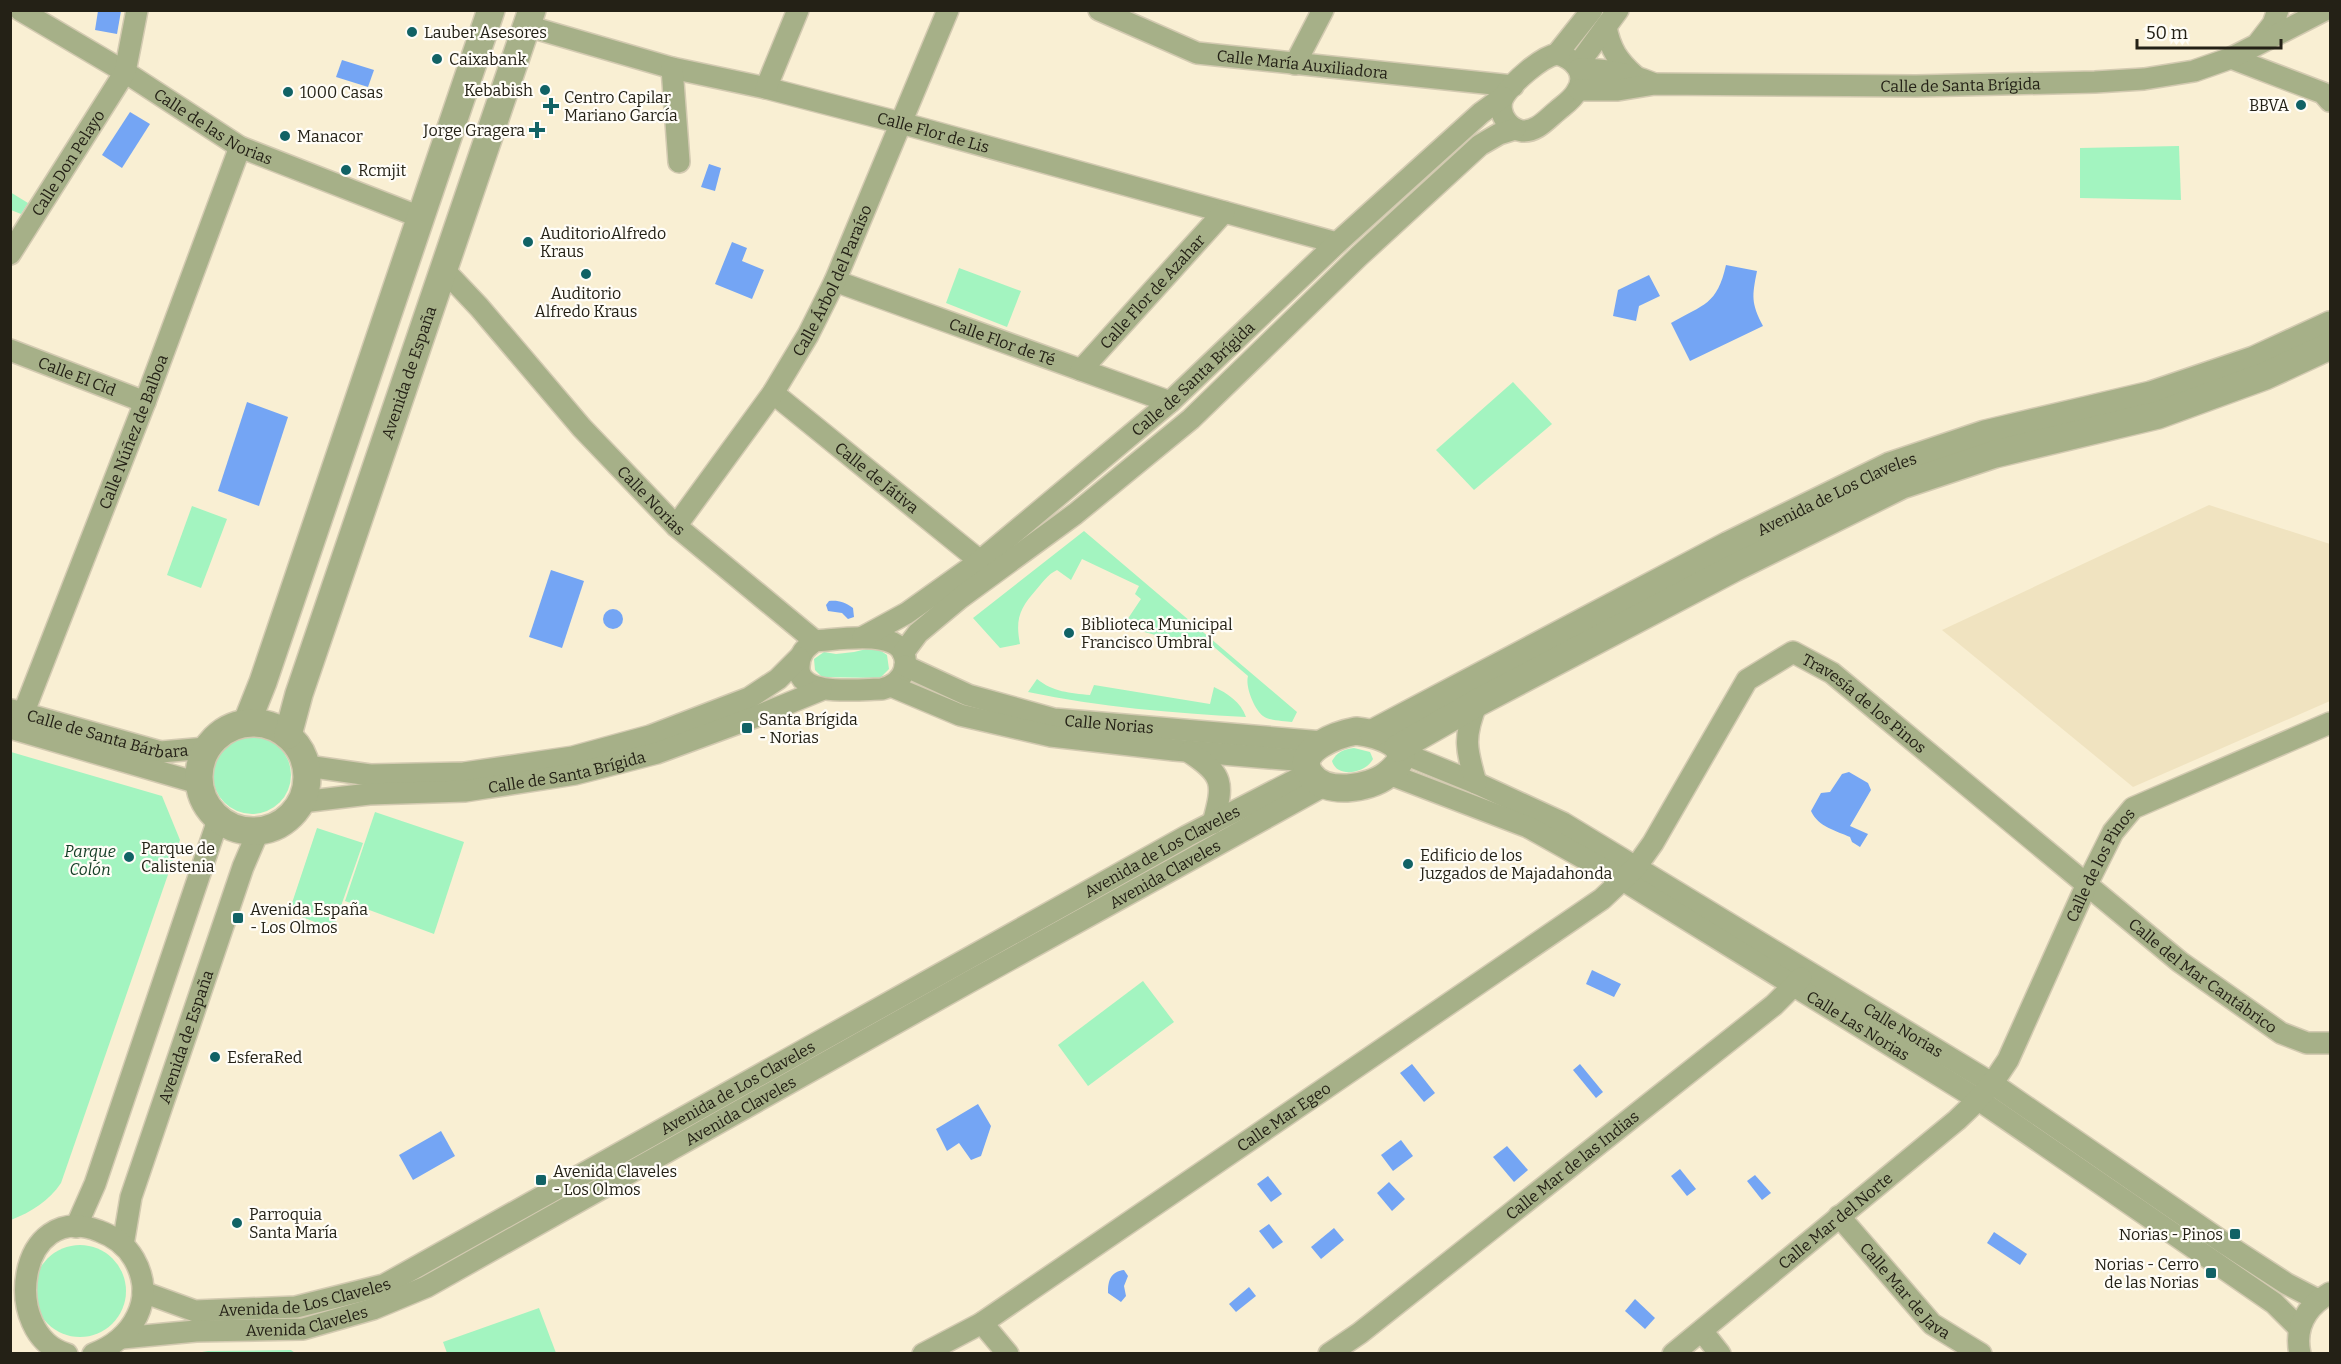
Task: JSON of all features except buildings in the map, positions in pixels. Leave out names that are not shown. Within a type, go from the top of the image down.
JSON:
[{"type":"street","name":"Calle de las Norias","points":[[20,10],[125,72],[240,147],[420,217]]},
{"type":"street","points":[[125,72],[137,10]]},
{"type":"street","points":[[247,722],[263,682],[491,10]]},
{"type":"street","points":[[766,88],[798,10]]},
{"type":"street","name":"Calle Árbol del Paraíso","points":[[676,526],[772,393],[808,335],[835,281],[948,10]]},
{"type":"street","name":"Calle María Auxiliadora","points":[[1099,10],[1143,19],[1197,53],[1508,91]]},
{"type":"street","points":[[1295,64],[1323,10]]},
{"type":"street","points":[[1578,75],[1572,60],[1557,54],[1592,10]]},
{"type":"street","name":"Calle de Santa Brígida","points":[[2259,43],[2273,24],[2278,10]]},
{"type":"street","name":"Calle de Santa Brígida","points":[[1578,75],[1618,90],[1655,84],[1916,86],[2144,79],[2194,71],[2231,58],[2325,10]]},
{"type":"street","name":"Calle Flor de Lis","points":[[530,19],[672,68],[766,88],[901,123],[1337,243]]},
{"type":"street","name":"Avenida de España","points":[[288,735],[303,683],[530,19]]},
{"type":"street","points":[[1578,75],[1612,19]]},
{"type":"street","name":"Calle de Santa Brígida","points":[[1612,19],[1609,44],[1616,57],[1635,76]]},
{"type":"street","name":"Calle de Santa Brígida","points":[[864,638],[907,613],[980,561],[1170,402],[1337,243],[1481,113],[1542,59],[1557,54]]},
{"type":"street","points":[[2231,58],[2323,93],[2331,101]]},
{"type":"street","points":[[672,68],[679,162]]},
{"type":"street","name":"Calle de Santa Brígida","points":[[891,686],[902,678],[904,659],[918,633],[960,598],[1075,514],[1191,419],[1359,256],[1480,145],[1499,134],[1515,129],[1523,131],[1538,128],[1578,75],[1599,69],[1635,76],[1655,84]]},
{"type":"street","name":"Calle Don Pelayo","points":[[10,254],[18,226],[125,72]]},
{"type":"street","points":[[1508,91],[1501,112],[1504,119],[1515,129]]},
{"type":"street","name":"Calle Núñez de Balboa","points":[[15,717],[145,402],[240,147]]},
{"type":"street","name":"Calle Flor de Azahar","points":[[1081,370],[1224,212]]},
{"type":"street","name":"Calle Norias","points":[[444,270],[479,306],[582,428],[676,526],[815,641],[885,639],[897,645],[904,659],[968,695],[1054,719],[1316,765]]},
{"type":"street","name":"Calle Flor de Té","points":[[835,281],[1170,402]]},
{"type":"street","name":"Avenida de Los Claveles","points":[[1373,733],[1728,545],[1890,466],[1985,434],[2151,395],[2254,360],[2331,325]]},
{"type":"street","name":"Avenida de Los Claveles","points":[[1396,758],[1477,703],[1734,568],[1902,485],[1995,454],[2158,415],[2265,376],[2331,346]]},
{"type":"street","name":"Calle El Cid","points":[[10,350],[145,402]]},
{"type":"street","name":"Calle de Játiva","points":[[772,393],[980,561]]},
{"type":"street","name":"Calle de Santa Brígida","points":[[307,766],[370,775],[464,773],[573,757],[650,736],[748,698],[778,679],[799,658],[805,648],[815,641]]},
{"type":"street","name":"Travesía de los Pinos","points":[[1630,874],[1653,843],[1748,680],[1793,652],[1832,673],[2087,885]]},
{"type":"street","points":[[799,658],[798,673],[805,683],[821,690],[882,689],[891,686]]},
{"type":"street","name":"Calle Norias","points":[[891,686],[960,715],[1051,736],[1316,765]]},
{"type":"street","name":"Calle de Santa Brígida","points":[[302,802],[369,794],[465,791],[575,774],[657,753],[821,690]]},
{"type":"street","points":[[1476,783],[1466,741],[1469,724],[1477,703]]},
{"type":"street","name":"Calle de Santa Bárbara","points":[[15,717],[161,752],[206,748]]},
{"type":"street","name":"Calle de Santa Bárbara","points":[[15,717],[198,783]]},
{"type":"street","points":[[247,722],[275,727],[288,735],[300,749],[307,766],[307,784],[302,802],[291,816],[276,827],[258,832],[231,827],[219,820],[205,803],[198,783],[199,765],[206,748],[217,735],[247,722]]},
{"type":"street","name":"Calle de los Pinos","points":[[1993,1084],[2008,1060],[2087,885],[2114,832],[2133,808],[2331,723]]},
{"type":"street","points":[[1396,758],[1367,786],[1350,788],[1316,765],[1340,734],[1356,731],[1373,733],[1388,739],[1396,758],[1528,827],[1630,874]]},
{"type":"street","points":[[1189,751],[1211,766],[1219,782],[1220,796],[1213,822]]},
{"type":"street","name":"Calle Norias","points":[[1396,758],[1476,783],[1563,823],[1630,874],[1801,979],[1993,1084],[2287,1284],[2324,1296]]},
{"type":"street","name":"Avenida de Los Claveles","points":[[143,1292],[195,1311],[296,1307],[384,1285],[1316,765]]},
{"type":"street","name":"Avenida Claveles","points":[[122,1338],[195,1331],[303,1329],[373,1309],[426,1287],[969,982],[1316,765]]},
{"type":"street","points":[[76,1227],[95,1184],[219,820]]},
{"type":"street","name":"Avenida de España","points":[[123,1245],[131,1197],[243,867],[258,832]]},
{"type":"street","name":"Calle Mar Egeo","points":[[923,1353],[982,1323],[1592,906],[1630,874]]},
{"type":"street","name":"Calle del Mar Cantábrico","points":[[2087,885],[2180,962],[2281,1033],[2307,1043],[2331,1043]]},
{"type":"street","name":"Calle Las Norias","points":[[1801,979],[2274,1303],[2299,1328]]},
{"type":"street","name":"Calle Mar de las Indias","points":[[1329,1353],[1370,1326],[1774,1005],[1801,979]]},
{"type":"street","name":"Calle Mar del Norte","points":[[1673,1353],[1979,1100],[1993,1084]]},
{"type":"street","name":"Calle Mar de Java","points":[[1839,1216],[1932,1324],[1981,1353]]},
{"type":"street","points":[[67,1353],[38,1348],[16,1309],[14,1268],[36,1242],[50,1233],[76,1227],[93,1228],[109,1234],[123,1245],[137,1267],[143,1292],[140,1309],[133,1325],[122,1338],[108,1348],[93,1353]]},
{"type":"street","points":[[2300,1353],[2299,1328],[2306,1312],[2324,1296]]},
{"type":"street","points":[[982,1323],[1008,1353]]},
{"type":"street","points":[[1702,1331],[1720,1353]]},
{"type":"shaded area","points":[[2209,505],[2330,544],[2330,701],[2133,787],[1942,630]]},
{"type":"green space","points":[[2179,146],[2181,200],[2080,198],[2080,148]]},
{"type":"green space","points":[[10,192],[28,203],[21,214],[11,210]]},
{"type":"green space","points":[[959,268],[1021,291],[1007,327],[946,303]]},
{"type":"green space","points":[[1513,382],[1552,424],[1474,490],[1436,450]]},
{"type":"green space","points":[[192,506],[227,519],[201,588],[167,575]]},
{"type":"green space","points":[[1084,531],[1297,712],[1292,722],[1273,720],[1263,716],[1251,697],[1248,676],[1214,647],[1191,645],[1123,626],[1141,599],[1135,594],[1139,586],[1082,559],[1071,580],[1057,570],[1045,579],[1020,614],[1018,628],[1020,644],[1000,648],[973,618]]},
{"type":"green space","points":[[875,647],[887,655],[889,669],[880,678],[822,677],[815,670],[814,659],[824,652],[836,654]]},
{"type":"green space","points":[[1037,679],[1062,691],[1090,695],[1094,685],[1210,704],[1214,687],[1233,699],[1241,707],[1246,717],[1136,709],[1028,692]]},
{"type":"green space","points":[[252,736],[267,739],[284,753],[291,775],[288,790],[274,807],[252,814],[237,811],[220,797],[213,775],[216,760],[230,743]]},
{"type":"green space","points":[[1354,748],[1370,752],[1373,759],[1358,771],[1345,772],[1335,767],[1332,761],[1336,755]]},
{"type":"green space","name":"Parque Colón","points":[[11,752],[162,796],[180,840],[61,1183],[39,1205],[11,1220]]},
{"type":"green space","points":[[375,812],[464,842],[434,934],[345,901]]},
{"type":"green space","points":[[317,828],[363,843],[333,929],[289,912]]},
{"type":"green space","points":[[1143,981],[1174,1022],[1088,1086],[1058,1045]]},
{"type":"green space","points":[[71,1245],[89,1245],[106,1252],[119,1265],[126,1282],[126,1300],[119,1317],[106,1330],[89,1337],[71,1337],[54,1330],[41,1317],[34,1300],[34,1282],[41,1265],[54,1252]]},
{"type":"green space","points":[[539,1308],[556,1353],[447,1353],[443,1342]]},
{"type":"green space","points":[[291,1350],[295,1353],[196,1353],[208,1351]]},
{"type":"water","points":[[98,11],[121,11],[117,34],[95,30]]},
{"type":"water","points":[[342,60],[374,70],[368,87],[336,77]]},
{"type":"water","points":[[130,112],[150,124],[122,168],[102,155]]},
{"type":"water","points":[[709,164],[721,168],[715,191],[701,187]]},
{"type":"water","points":[[732,242],[747,248],[742,261],[764,270],[752,299],[715,284]]},
{"type":"water","points":[[1726,265],[1757,271],[1754,299],[1756,311],[1763,326],[1690,361],[1671,323],[1708,302],[1718,288]]},
{"type":"water","points":[[1649,275],[1660,296],[1639,306],[1636,321],[1613,316],[1618,290]]},
{"type":"water","points":[[247,402],[288,417],[259,506],[218,491]]},
{"type":"water","points":[[551,570],[584,581],[562,648],[529,637]]},
{"type":"water","points":[[829,601],[841,602],[850,606],[853,608],[854,617],[848,619],[842,613],[828,611],[826,605]]},
{"type":"water","points":[[613,609],[620,612],[623,619],[620,626],[613,629],[606,626],[603,619],[606,612]]},
{"type":"water","points":[[1849,772],[1868,783],[1871,790],[1850,826],[1868,834],[1860,847],[1852,842],[1850,837],[1823,825],[1811,811],[1821,793],[1830,792],[1842,774]]},
{"type":"water","points":[[1592,970],[1621,984],[1614,997],[1586,984]]},
{"type":"water","points":[[1412,1064],[1435,1093],[1424,1102],[1400,1073]]},
{"type":"water","points":[[1580,1064],[1603,1092],[1596,1098],[1573,1070]]},
{"type":"water","points":[[978,1104],[991,1126],[981,1156],[971,1160],[959,1143],[947,1151],[936,1129]]},
{"type":"water","points":[[441,1131],[455,1156],[413,1180],[399,1155]]},
{"type":"water","points":[[1401,1140],[1413,1156],[1393,1171],[1381,1155]]},
{"type":"water","points":[[1507,1146],[1528,1170],[1514,1182],[1493,1157]]},
{"type":"water","points":[[1680,1169],[1696,1189],[1687,1196],[1671,1176]]},
{"type":"water","points":[[1755,1175],[1771,1193],[1762,1200],[1747,1181]]},
{"type":"water","points":[[1268,1176],[1282,1194],[1271,1202],[1257,1184]]},
{"type":"water","points":[[1389,1182],[1405,1199],[1392,1211],[1377,1193]]},
{"type":"water","points":[[1269,1224],[1283,1242],[1273,1249],[1259,1231]]},
{"type":"water","points":[[1334,1228],[1344,1240],[1321,1259],[1311,1247]]},
{"type":"water","points":[[1994,1232],[2027,1254],[2020,1265],[1987,1243]]},
{"type":"water","points":[[1124,1270],[1128,1276],[1124,1286],[1126,1296],[1121,1302],[1108,1293],[1108,1289],[1113,1275]]},
{"type":"water","points":[[1249,1287],[1256,1296],[1236,1312],[1229,1304]]},
{"type":"water","points":[[1635,1299],[1655,1318],[1645,1329],[1625,1311]]},
{"type":"place","name":"Lauber Asesores","points":[[412,32]]},
{"type":"place","name":"Caixabank","points":[[437,59]]},
{"type":"place","name":"Kebabish","points":[[545,90]]},
{"type":"place","name":"1000 Casas","points":[[288,92]]},
{"type":"place","name":"BBVA","points":[[2301,105]]},
{"type":"place","name":"Centro Capilar Mariano García","points":[[551,106]]},
{"type":"place","name":"Jorge Gragera","points":[[537,130]]},
{"type":"place","name":"Manacor","points":[[285,136]]},
{"type":"place","name":"Rcmjit","points":[[346,170]]},
{"type":"place","name":"AuditorioAlfredo Kraus","points":[[528,242]]},
{"type":"place","name":"Auditorio Alfredo Kraus","points":[[586,274]]},
{"type":"place","name":"Biblioteca Municipal Francisco Umbral","points":[[1069,633]]},
{"type":"place","name":"Santa Brígida - Norias","points":[[747,728]]},
{"type":"place","name":"Parque de Calistenia","points":[[129,857]]},
{"type":"place","name":"Edificio de los Juzgados de Majadahonda","points":[[1408,864]]},
{"type":"place","name":"Avenida España - Los Olmos","points":[[238,918]]},
{"type":"place","name":"EsferaRed","points":[[215,1057]]},
{"type":"place","name":"Avenida Claveles - Los Olmos","points":[[541,1180]]},
{"type":"place","name":"Parroquia Santa María","points":[[237,1223]]},
{"type":"place","name":"Norias - Pinos","points":[[2235,1234]]},
{"type":"place","name":"Norias - Cerro de las Norias","points":[[2211,1273]]}]
